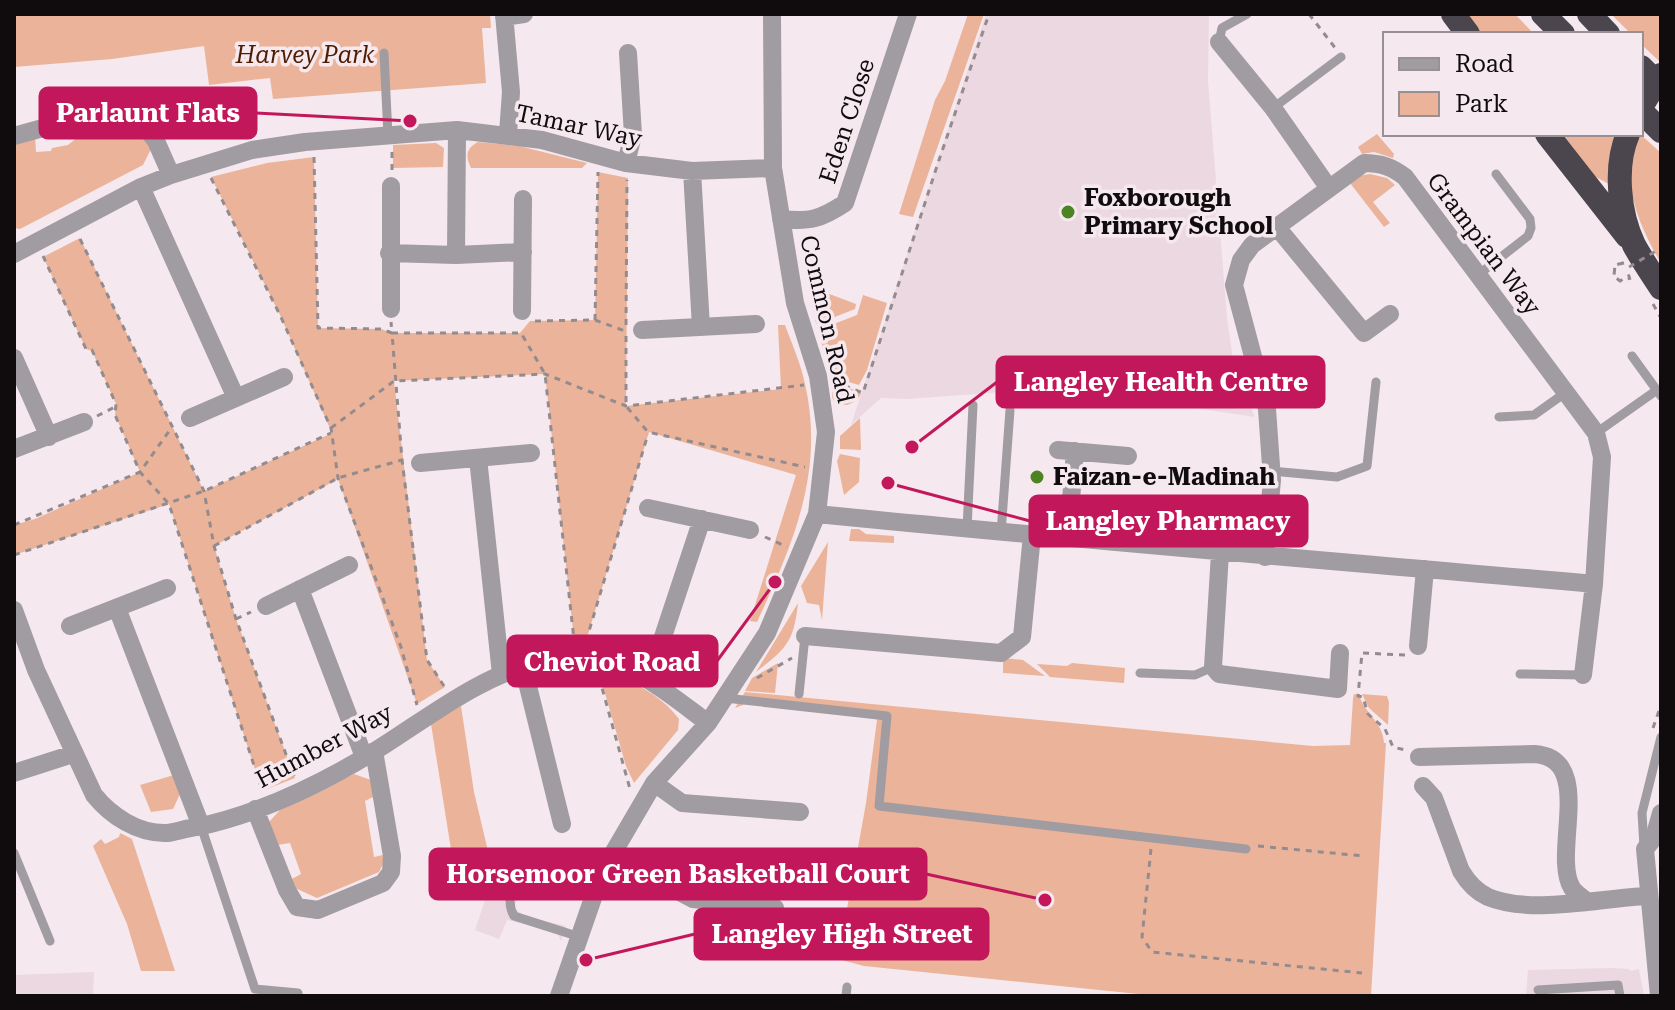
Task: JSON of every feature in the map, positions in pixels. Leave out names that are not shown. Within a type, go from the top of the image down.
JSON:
[{"type":"highway","points":[[1453,14],[1466,32]]},
{"type":"highway","points":[[1543,14],[1561,32]]},
{"type":"highway","points":[[1589,14],[1606,32]]},
{"type":"highway","points":[[1643,69],[1661,87]]},
{"type":"highway","points":[[1643,106],[1661,75]]},
{"type":"highway","points":[[1643,111],[1661,131]]},
{"type":"highway","points":[[1549,136],[1634,244]]},
{"type":"highway","points":[[1628,136],[1621,167],[1626,223],[1656,295]]},
{"type":"street","points":[[508,134],[511,92],[504,16],[524,14]]},
{"type":"street","name":"Common Road","points":[[559,996],[602,872],[654,783],[708,723],[767,633],[817,514],[826,432],[820,383],[795,303],[773,168],[772,14]]},
{"type":"street","name":"Eden Close","points":[[781,219],[800,221],[824,217],[845,203],[908,14]]},
{"type":"street","points":[[1219,42],[1273,108],[1328,187]]},
{"type":"street","points":[[627,163],[633,135],[628,53]]},
{"type":"street","points":[[14,136],[50,126],[122,117],[145,127],[156,141],[171,175]]},
{"type":"street","points":[[456,255],[457,130]]},
{"type":"street","name":"Tamar Way","points":[[14,254],[141,187],[171,175],[252,150],[314,141],[457,130],[508,134],[627,163],[692,171],[773,168]]},
{"type":"street","name":"Grampian Way","points":[[1265,557],[1271,471],[1267,409],[1234,285],[1241,260],[1252,245],[1364,163],[1379,163],[1394,168],[1405,177],[1596,433]]},
{"type":"street","points":[[692,171],[701,327]]},
{"type":"street","points":[[391,186],[391,309]]},
{"type":"street","points":[[141,187],[236,398]]},
{"type":"street","points":[[523,199],[526,316]]},
{"type":"street","points":[[1276,226],[1364,333],[1390,314]]},
{"type":"street","points":[[389,253],[456,255],[523,252]]},
{"type":"street","points":[[634,330],[756,324]]},
{"type":"street","points":[[14,358],[49,437]]},
{"type":"street","points":[[190,418],[284,377]]},
{"type":"street","points":[[14,449],[84,422]]},
{"type":"street","points":[[1583,675],[1594,584],[1602,457],[1596,433]]},
{"type":"street","points":[[1068,536],[1067,450],[1128,456]]},
{"type":"street","points":[[411,462],[531,453]]},
{"type":"street","points":[[478,458],[501,674]]},
{"type":"street","points":[[648,508],[750,530]]},
{"type":"street","points":[[817,514],[1220,553],[1594,584]]},
{"type":"street","points":[[649,679],[702,519]]},
{"type":"street","points":[[803,644],[1001,653],[1022,637],[1032,535]]},
{"type":"street","points":[[1220,553],[1213,667],[1219,674],[1338,689],[1340,653]]},
{"type":"street","points":[[266,606],[349,565]]},
{"type":"street","points":[[1418,646],[1425,569]]},
{"type":"street","points":[[70,626],[167,588]]},
{"type":"street","points":[[261,807],[287,890],[297,907],[318,910],[383,883],[391,872],[392,856],[369,754],[300,589]]},
{"type":"street","points":[[117,608],[201,826]]},
{"type":"street","name":"Humber Way","points":[[14,610],[36,670],[94,795],[108,812],[133,825],[165,833],[222,822],[300,791],[369,754],[453,700],[501,674],[566,654],[608,659],[649,679],[708,723]]},
{"type":"street","points":[[523,666],[562,824]]},
{"type":"street","points":[[14,773],[73,754]]},
{"type":"street","points":[[1419,757],[1535,754],[1545,755],[1559,763],[1567,780],[1568,873],[1572,888],[1586,901]]},
{"type":"street","points":[[654,783],[682,803],[800,812]]},
{"type":"street","points":[[1423,786],[1434,798],[1461,871],[1468,882],[1487,897],[1571,905],[1647,896]]},
{"type":"street","points":[[1659,996],[1647,896],[1645,849],[1654,838],[1661,813]]},
{"type":"street","points":[[753,906],[754,870]]},
{"type":"street","points":[[602,872],[629,884],[674,889],[693,899],[775,908]]},
{"type":"lane","points":[[1219,42],[1222,28],[1247,14]]},
{"type":"lane","points":[[384,53],[390,136]]},
{"type":"lane","points":[[1273,108],[1341,57]]},
{"type":"lane","points":[[1478,275],[1528,236],[1531,228],[1530,219],[1496,174]]},
{"type":"lane","points":[[1596,433],[1659,393],[1632,356]]},
{"type":"lane","points":[[1271,471],[1337,477],[1367,466],[1376,382]]},
{"type":"lane","points":[[1499,417],[1534,415],[1565,393]]},
{"type":"lane","points":[[967,529],[973,405]]},
{"type":"lane","points":[[1001,533],[1010,410]]},
{"type":"lane","points":[[799,694],[803,644]]},
{"type":"lane","points":[[1140,673],[1195,675],[1213,667]]},
{"type":"lane","points":[[1520,674],[1583,675]]},
{"type":"lane","points":[[725,698],[887,716],[879,806],[1246,849]]},
{"type":"lane","points":[[1645,849],[1642,813],[1661,737]]},
{"type":"lane","points":[[201,826],[255,989],[298,993]]},
{"type":"lane","points":[[14,853],[50,941]]},
{"type":"lane","points":[[516,876],[509,899],[514,916],[580,937]]},
{"type":"lane","points":[[1538,990],[1618,985],[1620,996]]},
{"type":"path","points":[[626,406],[820,383],[863,393],[989,14]]},
{"type":"path","points":[[1309,14],[1341,57]]},
{"type":"path","points":[[390,136],[391,186]]},
{"type":"path","points":[[314,141],[318,328],[381,329],[392,333]]},
{"type":"path","points":[[595,320],[598,155]]},
{"type":"path","points":[[626,406],[634,330],[624,273],[627,163]]},
{"type":"path","points":[[204,164],[332,430],[338,478],[401,647],[422,720]]},
{"type":"path","points":[[73,223],[204,491],[214,546],[236,619],[300,791]]},
{"type":"path","points":[[36,242],[86,349],[92,350],[116,404],[115,415],[140,472],[169,504],[261,807]]},
{"type":"path","points":[[1614,276],[1615,265],[1623,263],[1629,267],[1661,248]]},
{"type":"path","points":[[1619,263],[1629,267],[1628,278],[1620,281],[1614,276],[1613,269],[1619,263]]},
{"type":"path","points":[[1656,295],[1661,318]]},
{"type":"path","points":[[526,316],[595,320],[634,330]]},
{"type":"path","points":[[14,555],[204,491],[332,430],[394,381],[545,374],[626,406],[648,432],[811,468],[822,476]]},
{"type":"path","points":[[394,381],[411,462],[427,660],[453,700]]},
{"type":"path","points":[[14,525],[140,472],[171,427],[190,418]]},
{"type":"path","points":[[637,812],[588,657],[648,432]]},
{"type":"path","points":[[214,546],[338,478],[411,462]]},
{"type":"path","points":[[750,530],[803,552]]},
{"type":"path","points":[[751,682],[803,644]]},
{"type":"path","points":[[1418,646],[1417,655],[1362,653],[1358,696],[1363,697],[1368,714],[1385,729],[1393,747],[1408,750],[1419,757]]},
{"type":"path","points":[[1152,838],[1142,937],[1152,952],[1362,973]]},
{"type":"path","points":[[1246,849],[1254,845],[1364,856]]},
{"type":"shaded area","name":"Foxborough Primary School","points":[[986,14],[1209,14],[1208,81],[1227,318],[1235,373],[1255,417],[1102,394],[1030,390],[881,398],[851,425]]},
{"type":"shaded area","points":[[502,849],[501,856],[529,862],[514,908],[525,916],[566,926],[561,941],[557,932],[507,920],[499,939],[475,930]]},
{"type":"shaded area","points":[[1639,969],[1644,996],[1526,996],[1528,970]]},
{"type":"shaded area","points":[[94,972],[93,996],[14,996],[14,975]]},
{"type":"green space","name":"Harvey Park","points":[[14,14],[490,14],[491,28],[482,28],[486,83],[273,99],[270,78],[209,85],[204,46],[112,59],[14,67]]},
{"type":"green space","points":[[968,14],[984,14],[913,217],[899,214],[935,100],[945,81]]},
{"type":"green space","points":[[1464,14],[1515,14],[1532,32],[1478,32]]},
{"type":"green space","points":[[1611,14],[1661,14],[1659,61],[1643,46],[1643,32],[1629,32]]},
{"type":"green space","points":[[134,126],[153,145],[143,165],[20,229],[14,228],[14,143],[35,135],[36,152],[51,151],[52,148],[68,145],[79,136],[80,128]]},
{"type":"green space","points":[[1377,134],[1394,154],[1393,158],[1374,152],[1362,154],[1358,147]]},
{"type":"green space","points":[[1560,136],[1617,136],[1609,184],[1590,174]]},
{"type":"green space","points":[[1639,136],[1642,136],[1661,153],[1661,263],[1638,217],[1631,184],[1634,151]]},
{"type":"green space","points":[[478,142],[519,146],[587,163],[582,168],[471,168],[468,153]]},
{"type":"green space","points":[[436,143],[444,148],[443,167],[393,168],[393,145]]},
{"type":"green space","points":[[314,157],[318,328],[381,329],[392,333],[520,333],[530,321],[595,320],[598,172],[628,178],[626,406],[781,389],[778,325],[785,325],[805,384],[811,447],[802,506],[757,622],[750,621],[796,475],[649,432],[586,641],[574,639],[545,374],[394,381],[427,660],[445,687],[417,704],[338,479],[214,546],[236,619],[295,778],[262,791],[169,504],[14,555],[14,525],[35,519],[140,472],[115,415],[116,404],[92,351],[86,349],[43,257],[80,238],[204,491],[332,433],[280,315],[211,177],[267,163]]},
{"type":"green space","points":[[1370,174],[1387,178],[1395,185],[1373,202],[1390,223],[1384,227],[1350,183],[1358,176]]},
{"type":"green space","points":[[824,292],[856,304],[855,309],[817,324],[815,321]]},
{"type":"green space","points":[[863,295],[887,303],[867,370],[859,385],[831,377],[818,330],[857,315]]},
{"type":"green space","points":[[833,381],[861,393],[858,400],[847,405],[835,403],[832,397]]},
{"type":"green space","points":[[860,418],[861,450],[840,449],[840,436]]},
{"type":"green space","points":[[840,454],[860,458],[859,482],[844,495],[837,461]]},
{"type":"green space","points":[[851,529],[859,529],[866,534],[894,536],[894,543],[849,541]]},
{"type":"green space","points":[[828,542],[822,620],[819,605],[807,603],[801,586]]},
{"type":"green space","points":[[798,603],[787,644],[756,672]]},
{"type":"green space","points":[[1003,658],[1023,660],[1045,676],[1003,673]]},
{"type":"green space","points":[[778,663],[775,693],[745,691],[752,678]]},
{"type":"green space","points":[[1072,663],[1125,668],[1124,683],[1050,677],[1037,664],[1067,666]]},
{"type":"green space","points":[[598,669],[643,688],[663,702],[679,719],[678,730],[634,783],[626,766]]},
{"type":"green space","points":[[745,692],[1313,746],[1350,745],[1353,699],[1354,694],[1359,695],[1381,729],[1386,743],[1371,996],[1158,996],[864,966],[838,959],[866,803],[877,720],[874,714],[753,701],[735,708]]},
{"type":"green space","points":[[1362,694],[1387,696],[1388,725],[1369,708]]},
{"type":"green space","points":[[461,706],[474,792],[492,868],[480,888],[457,887],[431,724]]},
{"type":"green space","points":[[354,774],[374,781],[375,796],[365,801],[374,857],[383,855],[385,860],[379,872],[317,898],[293,887],[290,880],[301,874],[290,843],[277,845],[269,822],[280,810]]},
{"type":"green space","points":[[174,775],[180,794],[173,809],[151,812],[140,785]]},
{"type":"green space","points":[[120,833],[132,839],[175,971],[141,971],[127,924],[93,846],[101,839],[105,844],[119,837]]},
{"type":"place","name":"Parlaunt Flats","points":[[410,121]]},
{"type":"place","name":"Foxborough Primary School","points":[[1068,212]]},
{"type":"place","name":"Langley Health Centre","points":[[912,447]]},
{"type":"place","name":"Faizan-e-Madinah","points":[[1037,477]]},
{"type":"place","name":"Langley Pharmacy","points":[[888,483]]},
{"type":"place","name":"Cheviot Road","points":[[775,582]]},
{"type":"place","name":"Horsemoor Green Basketball Court","points":[[1045,900]]},
{"type":"place","name":"Langley High Street","points":[[586,960]]}]
